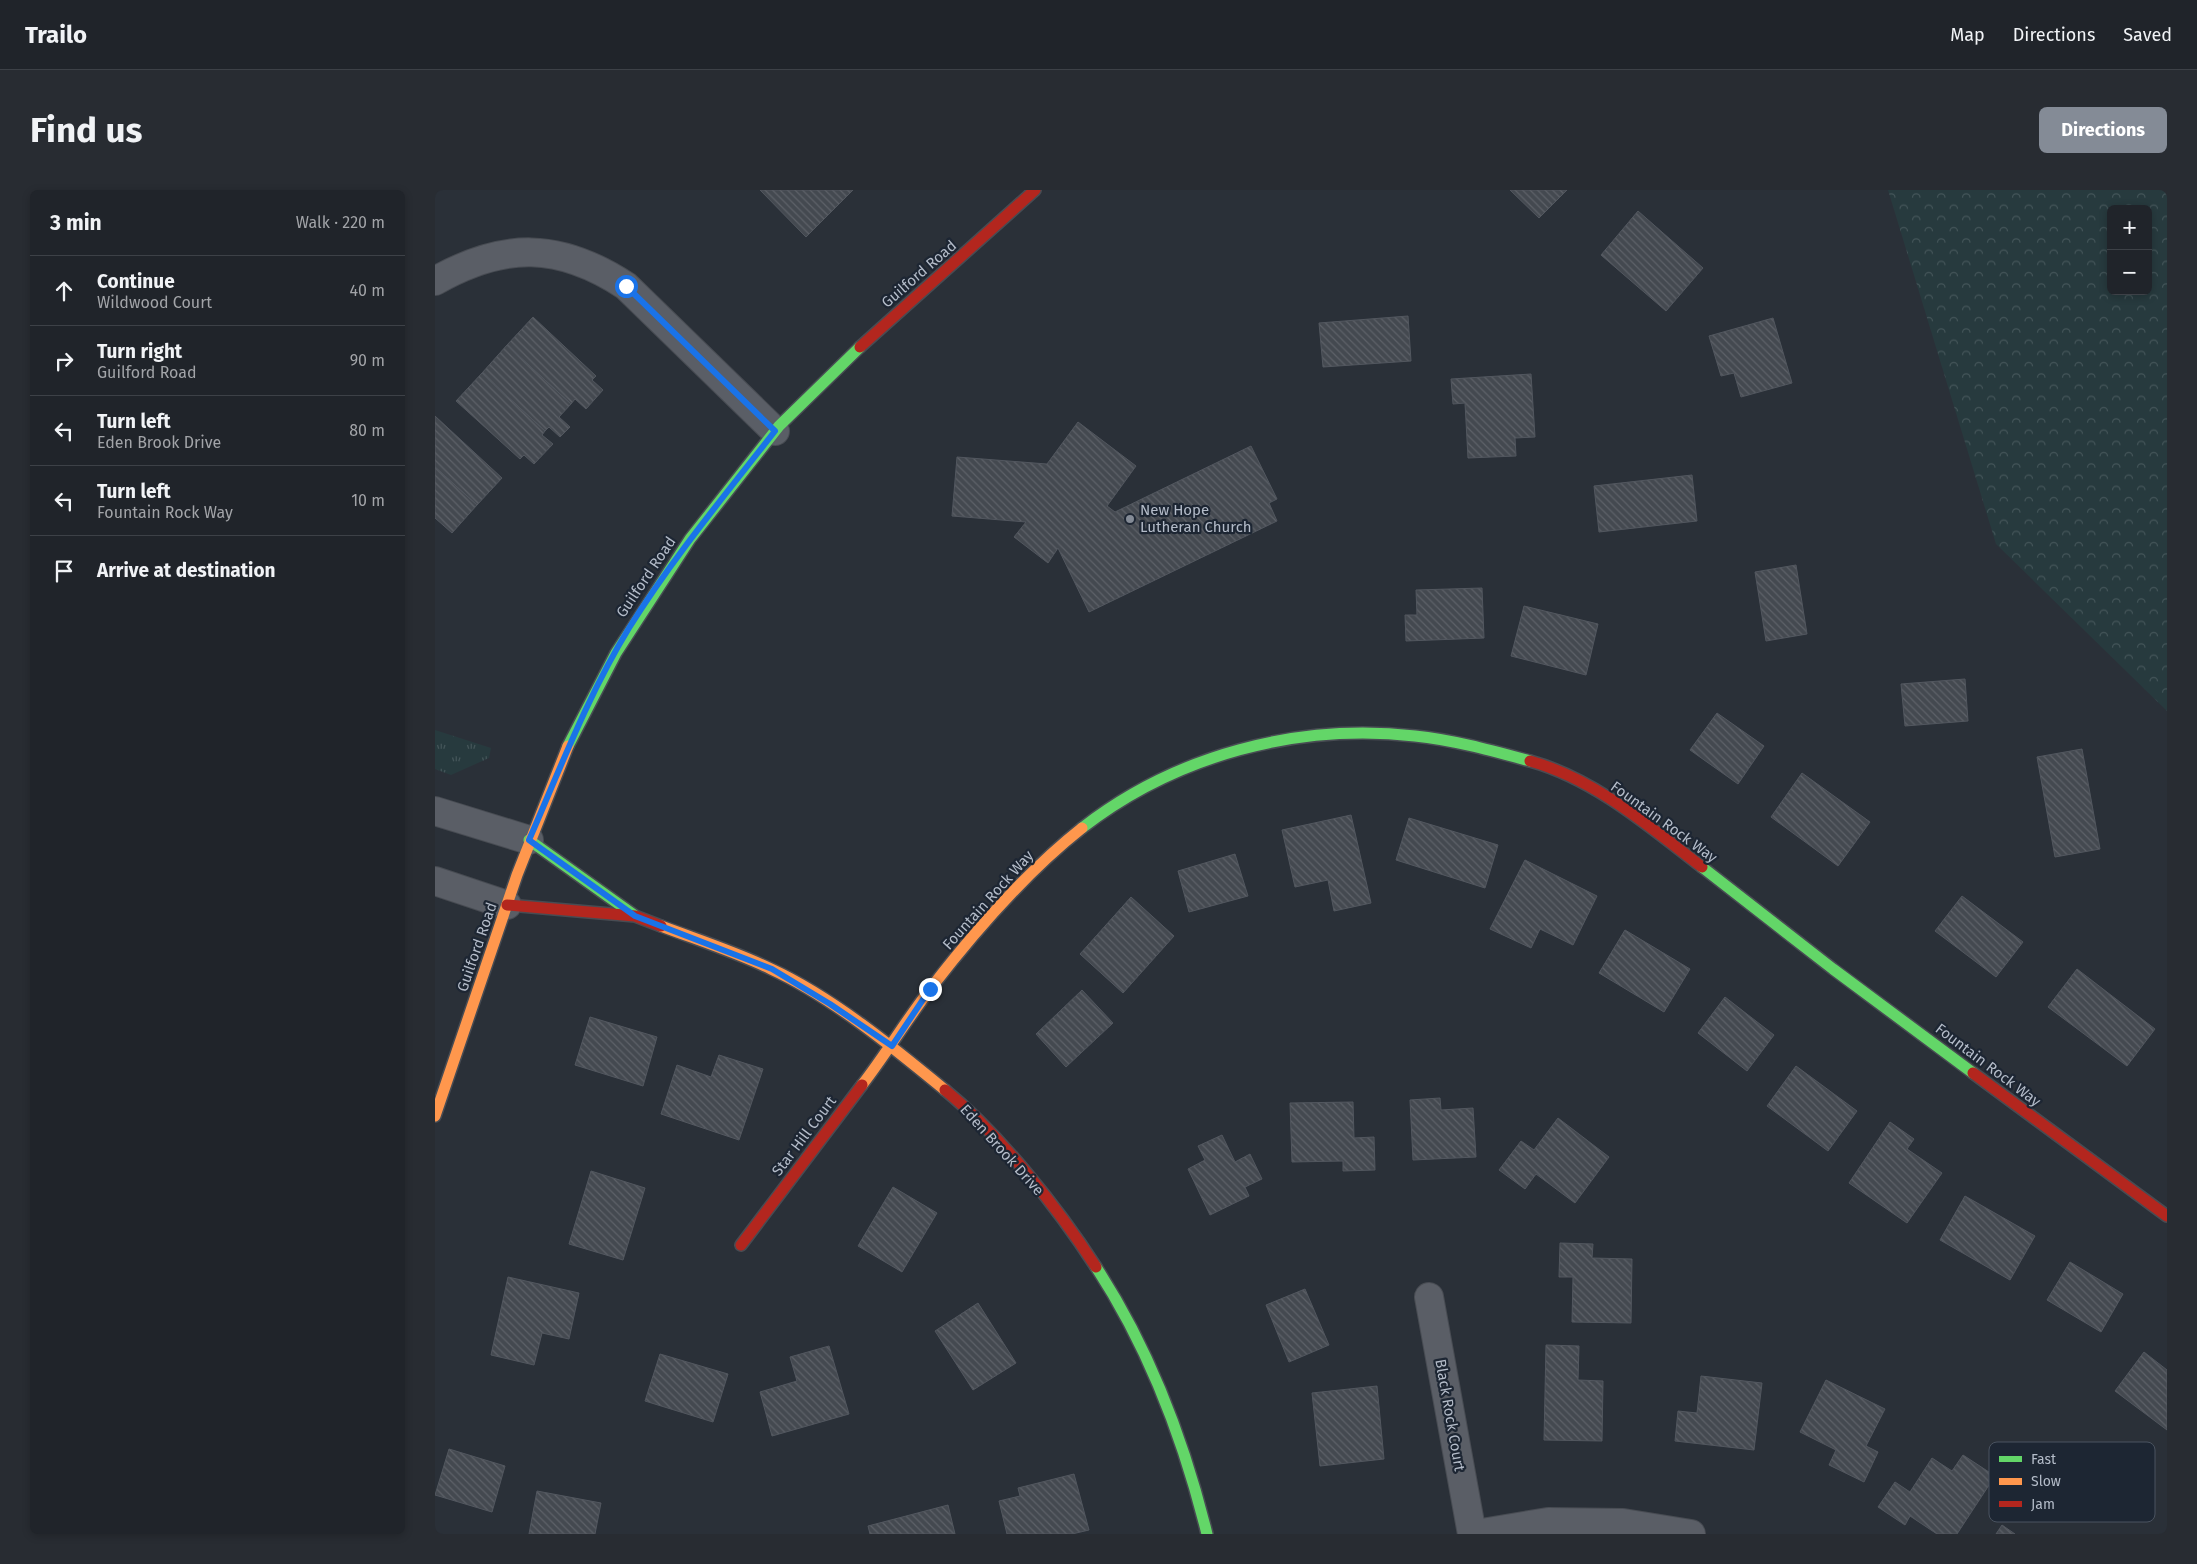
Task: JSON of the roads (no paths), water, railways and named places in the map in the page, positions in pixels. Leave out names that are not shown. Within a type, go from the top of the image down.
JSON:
[{"type":"street","name":"Guilford Road","points":[[435,1116],[529,840],[575,732],[629,629],[689,540],[775,431],[864,342],[974,247],[1035,190]]},
{"type":"street","points":[[435,281],[463,265],[499,255],[530,252],[565,256],[599,268],[626,286],[775,431]]},
{"type":"street","name":"Fountain Rock Way","points":[[892,1046],[930,989],[1006,899],[1054,850],[1112,806],[1159,779],[1213,756],[1277,741],[1336,733],[1415,736],[1481,748],[1540,764],[1581,782],[1632,813],[1833,969],[2167,1216]]},
{"type":"street","name":"Eden Brook Drive","points":[[435,811],[529,840],[635,916],[772,969],[830,1004],[892,1046],[962,1104],[1021,1168],[1078,1239],[1116,1297],[1162,1395],[1194,1482],[1207,1534]]},
{"type":"street","name":"Eden Brook Drive","points":[[435,881],[507,905],[635,916]]},
{"type":"street","name":"Star Hill Court","points":[[741,1245],[892,1046]]},
{"type":"street","name":"Black Rock Court","points":[[1429,1297],[1472,1534]]},
{"type":"street","points":[[1476,1534],[1548,1522],[1623,1523],[1691,1534]]},
{"type":"place","name":"New Hope Lutheran Church","points":[[1130,519]]}]
